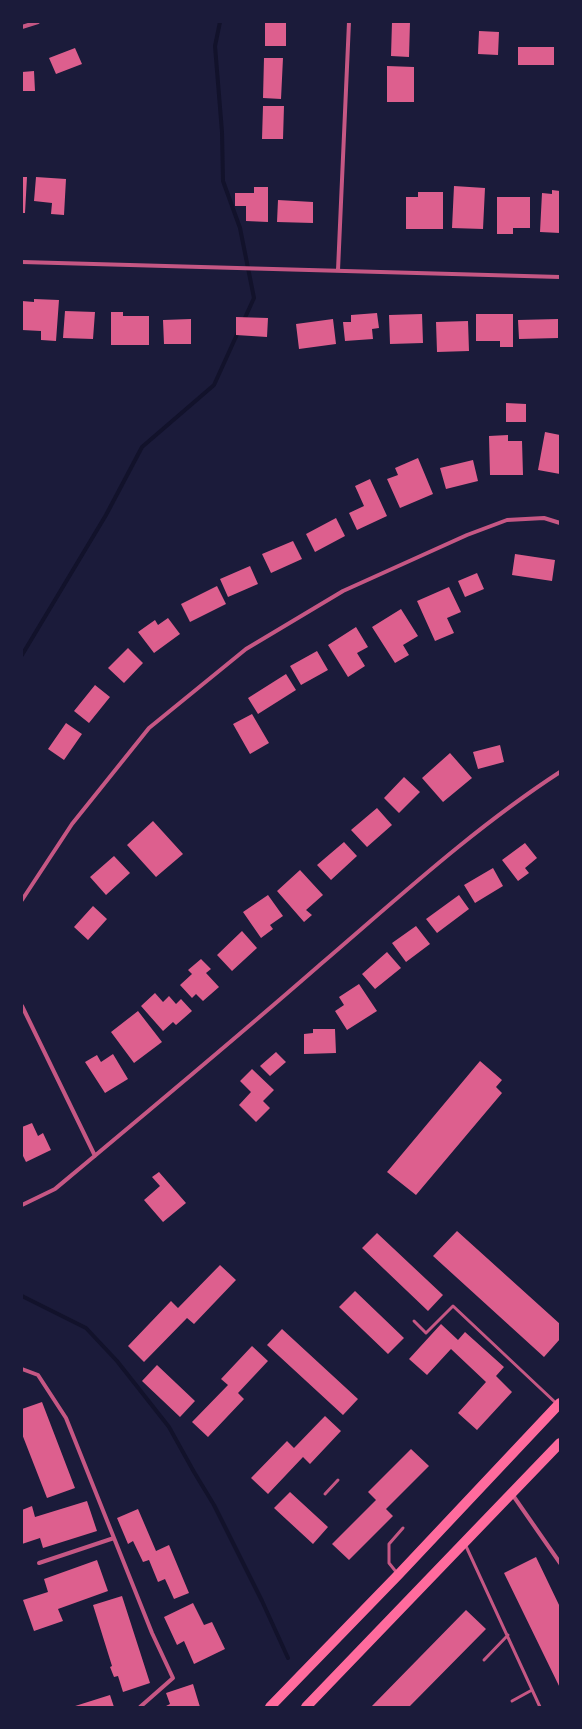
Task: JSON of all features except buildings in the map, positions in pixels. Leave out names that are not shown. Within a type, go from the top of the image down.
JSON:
[{"type":"main road","points":[[270,1707],[399,1574],[559,1404]]},
{"type":"main road","points":[[306,1707],[560,1443]]},
{"type":"street","points":[[22,27],[38,22]]},
{"type":"street","points":[[338,270],[349,22]]},
{"type":"street","points":[[22,262],[560,277]]},
{"type":"street","points":[[22,900],[72,824],[149,728],[246,649],[343,591],[467,535],[507,520],[544,518],[560,523]]},
{"type":"street","points":[[22,1205],[56,1189],[249,1027],[449,853],[536,788],[560,772]]},
{"type":"street","points":[[22,1006],[95,1156]]},
{"type":"street","points":[[22,1369],[38,1375],[66,1418],[152,1633],[173,1678],[140,1707]]},
{"type":"street","points":[[511,1494],[560,1563]]},
{"type":"street","points":[[39,1563],[114,1538]]},
{"type":"lane","points":[[414,1321],[426,1333],[453,1306],[559,1404]]},
{"type":"lane","points":[[324,1494],[338,1480]]},
{"type":"lane","points":[[399,1574],[389,1563],[389,1544],[403,1528]]},
{"type":"lane","points":[[464,1542],[508,1634],[540,1707]]},
{"type":"lane","points":[[484,1660],[508,1634]]},
{"type":"lane","points":[[512,1701],[532,1690]]},
{"type":"waterway","points":[[220,22],[215,46],[222,132],[223,181],[240,228],[254,298],[243,322]]},
{"type":"waterway","points":[[22,655],[106,515],[142,447],[214,385],[239,330]]},
{"type":"waterway","points":[[22,1296],[86,1328],[117,1361],[169,1427],[214,1505],[262,1601],[288,1658]]}]
